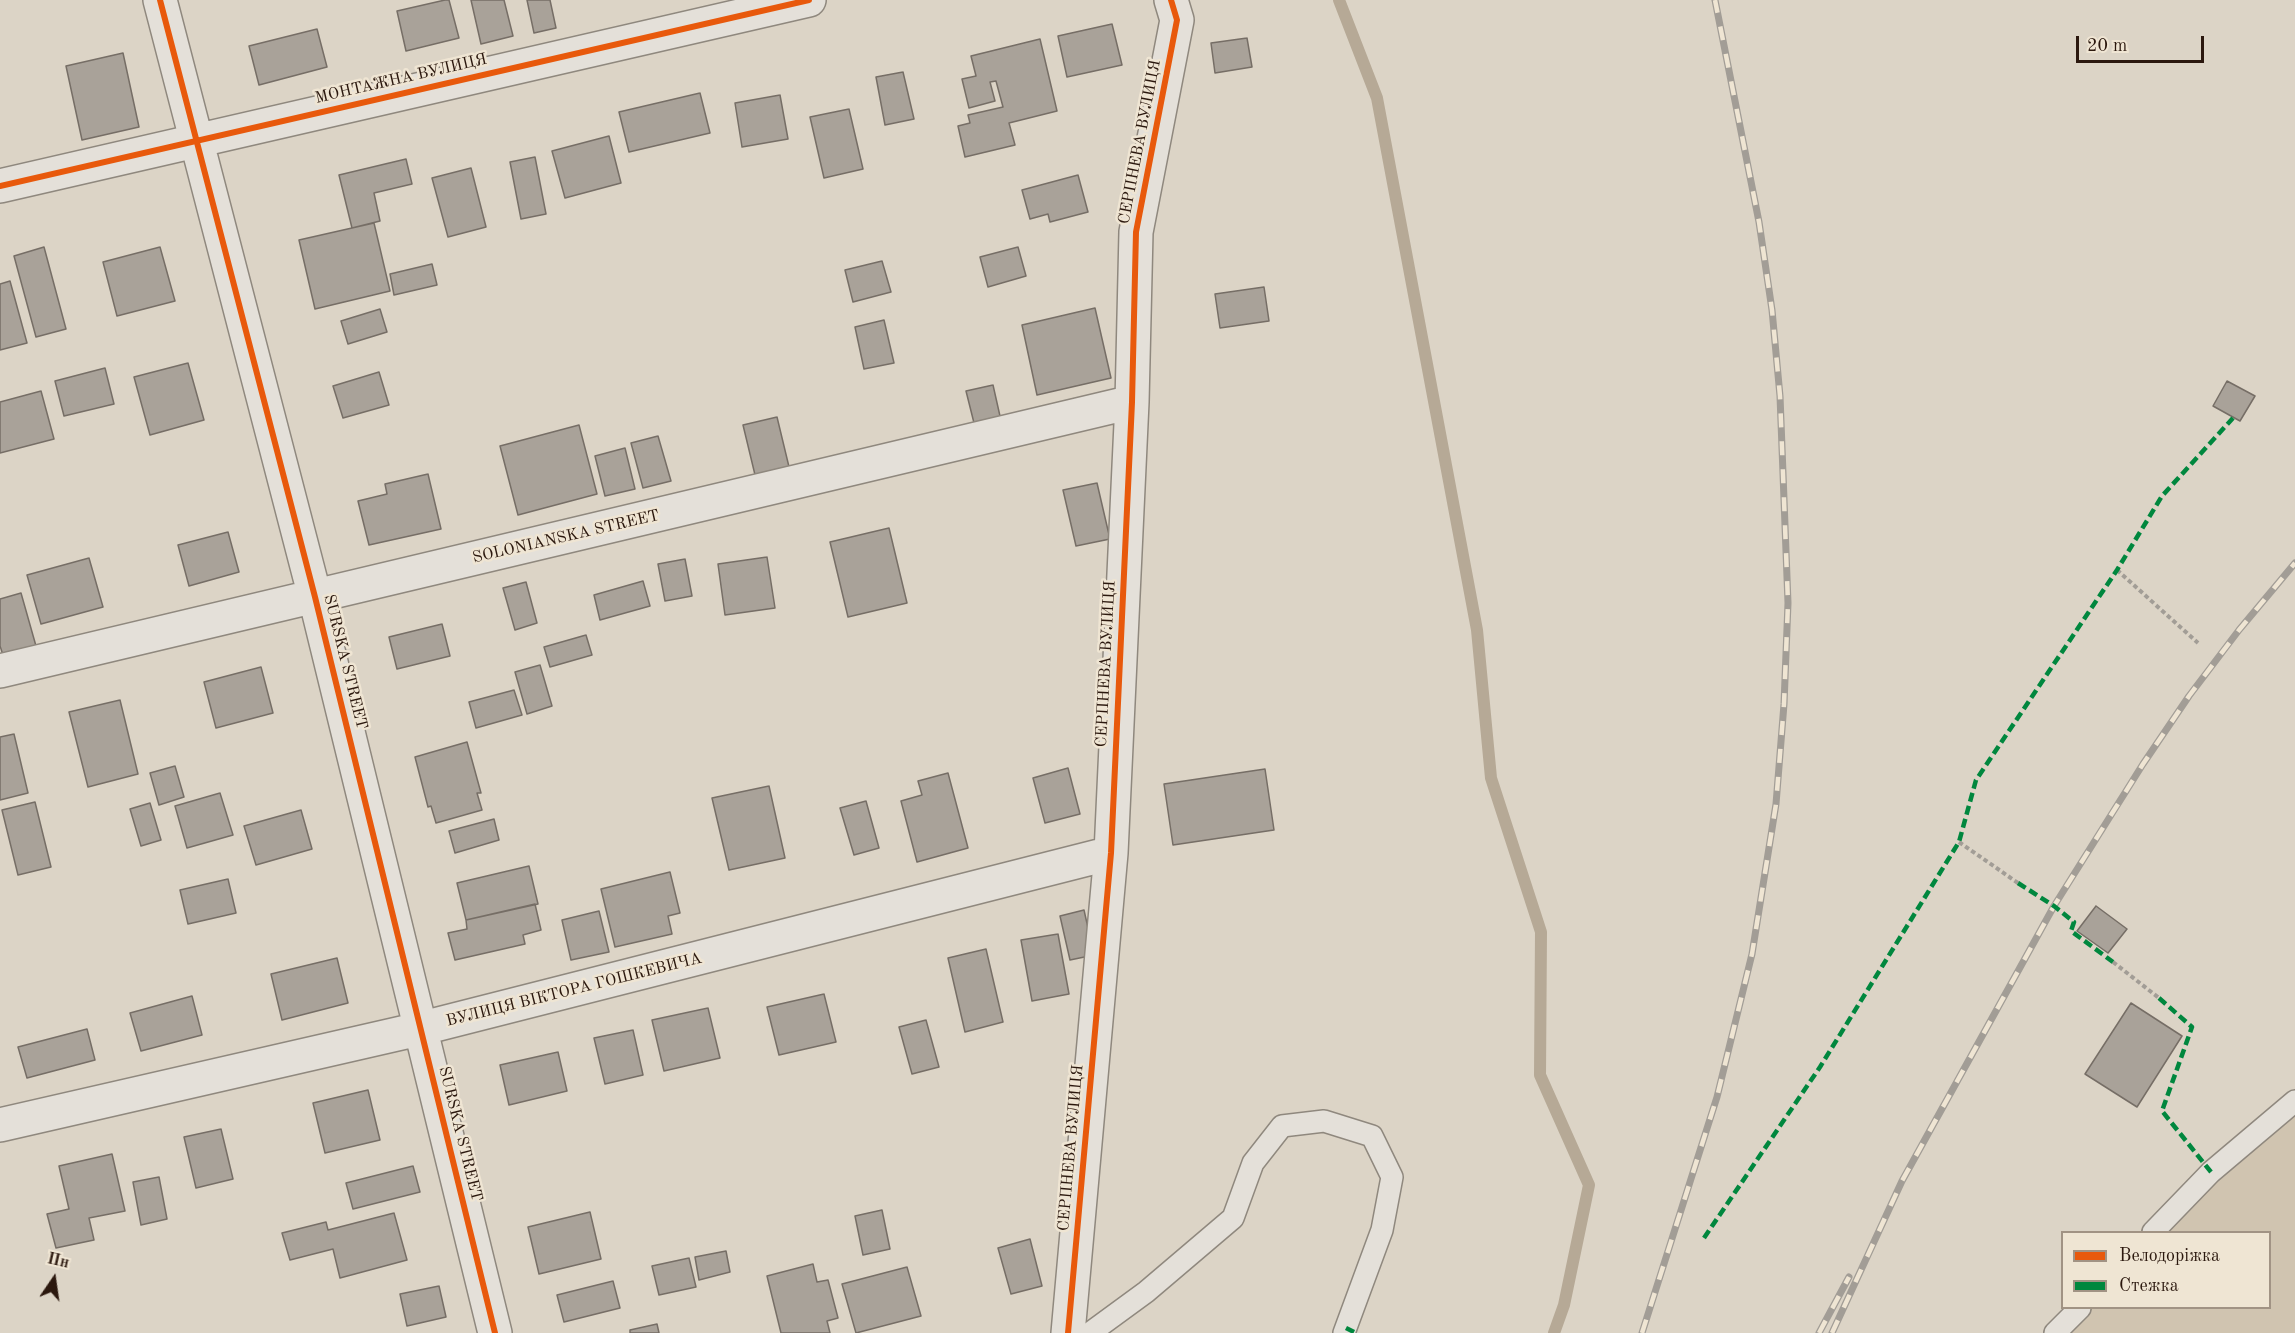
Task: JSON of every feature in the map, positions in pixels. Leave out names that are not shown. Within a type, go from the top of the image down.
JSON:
[{"type":"street","name":"SURSKA STREET","points":[[160,0],[315,597],[495,1333]]},
{"type":"street","name":"МОНТАЖНА ВУЛИЦЯ","points":[[0,186],[809,0]]},
{"type":"street","name":"СЕРПНЕВА ВУЛИЦЯ","points":[[1068,1333],[1111,854],[1132,402],[1136,232],[1177,20],[1171,0]]},
{"type":"street","name":"SOLONIANSKA STREET","points":[[0,671],[1132,402]]},
{"type":"street","name":"ВУЛИЦЯ ВІКТОРА ГОШКЕВИЧА","points":[[0,1125],[419,1029],[1111,854]]},
{"type":"lane","points":[[2154,1231],[2211,1172],[2295,1101]]},
{"type":"lane","points":[[1090,1333],[1146,1292],[1233,1218],[1253,1164],[1282,1126],[1324,1121],[1372,1136],[1392,1177],[1382,1230],[1344,1333]]},
{"type":"lane","points":[[2055,1333],[2079,1309]]},
{"type":"path","points":[[2117,570],[2198,643]]},
{"type":"path","points":[[1959,842],[2018,883]]},
{"type":"path","points":[[2113,962],[2159,998]]},
{"type":"shaded area","points":[[2295,1101],[2295,1333],[2055,1333],[2079,1309],[2271,1309],[2271,1231],[2154,1231]]},
{"type":"building","points":[[449,0],[459,38],[406,51],[397,11]]},
{"type":"building","points":[[471,0],[504,0],[513,36],[481,44]]},
{"type":"building","points":[[527,0],[550,0],[556,28],[534,33]]},
{"type":"building","points":[[1112,24],[1122,65],[1067,77],[1058,36]]},
{"type":"building","points":[[317,29],[327,67],[259,85],[249,46]]},
{"type":"building","points":[[1247,38],[1252,67],[1215,73],[1211,43]]},
{"type":"building","points":[[1040,39],[1057,111],[1009,123],[1015,145],[965,157],[958,126],[970,123],[968,115],[1003,107],[996,81],[990,82],[995,101],[969,108],[962,79],[976,76],[971,56]]},
{"type":"building","points":[[123,53],[139,127],[82,140],[66,66]]},
{"type":"building","points":[[903,72],[914,119],[885,125],[876,77]]},
{"type":"building","points":[[700,93],[710,133],[629,152],[619,112]]},
{"type":"building","points":[[780,95],[788,139],[742,147],[735,103]]},
{"type":"building","points":[[849,109],[863,169],[824,178],[810,117]]},
{"type":"building","points":[[609,136],[621,183],[565,198],[552,151]]},
{"type":"building","points":[[535,157],[546,214],[521,219],[510,162]]},
{"type":"building","points":[[406,159],[412,184],[374,193],[380,221],[352,228],[339,175]]},
{"type":"building","points":[[471,168],[486,227],[448,237],[432,178]]},
{"type":"building","points":[[1078,175],[1088,212],[1050,222],[1048,214],[1030,219],[1022,190]]},
{"type":"building","points":[[374,223],[390,291],[315,309],[299,240]]},
{"type":"building","points":[[44,247],[66,329],[36,337],[14,256]]},
{"type":"building","points":[[160,247],[175,301],[117,316],[103,262]]},
{"type":"building","points":[[1018,247],[1026,276],[988,287],[980,257]]},
{"type":"building","points":[[882,261],[891,292],[853,302],[845,270]]},
{"type":"building","points":[[432,264],[437,285],[394,295],[390,274]]},
{"type":"building","points":[[10,281],[27,343],[0,350],[0,284]]},
{"type":"building","points":[[1264,287],[1269,321],[1220,328],[1215,294]]},
{"type":"building","points":[[1095,308],[1111,378],[1037,395],[1022,325]]},
{"type":"building","points":[[380,309],[387,332],[348,344],[341,321]]},
{"type":"building","points":[[884,320],[894,363],[864,369],[855,327]]},
{"type":"building","points":[[188,363],[204,420],[150,435],[134,377]]},
{"type":"building","points":[[105,368],[114,404],[64,416],[55,381]]},
{"type":"building","points":[[379,372],[389,405],[343,418],[333,386]]},
{"type":"building","points":[[2227,381],[2255,396],[2240,421],[2213,406]]},
{"type":"building","points":[[993,385],[1002,425],[976,431],[966,391]]},
{"type":"building","points":[[41,391],[54,439],[0,453],[0,402]]},
{"type":"building","points":[[777,417],[790,471],[756,479],[743,425]]},
{"type":"building","points":[[579,425],[597,494],[518,515],[500,446]]},
{"type":"building","points":[[658,436],[671,481],[643,488],[631,443]]},
{"type":"building","points":[[625,448],[635,489],[605,496],[595,456]]},
{"type":"building","points":[[428,474],[441,529],[369,545],[358,501],[387,494],[385,484]]},
{"type":"building","points":[[1097,483],[1110,539],[1076,546],[1063,490]]},
{"type":"building","points":[[889,528],[907,603],[848,617],[830,542]]},
{"type":"building","points":[[228,532],[239,572],[189,586],[178,545]]},
{"type":"building","points":[[767,557],[775,608],[725,615],[718,564]]},
{"type":"building","points":[[89,558],[103,607],[41,624],[27,575]]},
{"type":"building","points":[[685,559],[692,596],[665,601],[658,564]]},
{"type":"building","points":[[643,581],[650,606],[600,620],[594,595]]},
{"type":"building","points":[[526,582],[537,623],[515,630],[503,588]]},
{"type":"building","points":[[21,593],[36,646],[3,655],[0,646],[0,599]]},
{"type":"building","points":[[442,624],[450,656],[397,669],[389,637]]},
{"type":"building","points":[[586,635],[592,655],[550,667],[544,647]]},
{"type":"building","points":[[540,665],[552,706],[527,714],[515,672]]},
{"type":"building","points":[[261,667],[273,713],[216,728],[204,682]]},
{"type":"building","points":[[514,690],[522,715],[476,728],[469,702]]},
{"type":"building","points":[[120,700],[138,774],[88,787],[69,712]]},
{"type":"building","points":[[14,734],[28,793],[0,800],[0,737]]},
{"type":"building","points":[[467,742],[481,793],[477,793],[482,810],[436,823],[431,806],[428,807],[415,757]]},
{"type":"building","points":[[175,766],[184,797],[159,805],[150,773]]},
{"type":"building","points":[[1068,768],[1080,814],[1045,823],[1033,778]]},
{"type":"building","points":[[1265,769],[1274,830],[1173,845],[1164,784]]},
{"type":"building","points":[[948,773],[968,848],[917,862],[901,801],[922,795],[918,781]]},
{"type":"building","points":[[769,786],[785,858],[729,870],[712,798]]},
{"type":"building","points":[[220,793],[233,835],[187,848],[175,806]]},
{"type":"building","points":[[866,801],[879,848],[854,855],[840,808]]},
{"type":"building","points":[[35,802],[51,867],[18,875],[2,810]]},
{"type":"building","points":[[150,803],[161,840],[141,846],[130,809]]},
{"type":"building","points":[[301,810],[312,849],[256,865],[244,826]]},
{"type":"building","points":[[494,819],[499,840],[455,853],[449,831]]},
{"type":"building","points":[[529,866],[538,904],[466,920],[457,883]]},
{"type":"building","points":[[670,872],[680,913],[668,916],[672,934],[615,947],[601,889]]},
{"type":"building","points":[[228,879],[236,913],[188,924],[180,890]]},
{"type":"building","points":[[535,904],[541,930],[523,935],[525,944],[455,960],[448,933],[467,929],[466,920]]},
{"type":"building","points":[[2096,906],[2127,929],[2108,953],[2077,931]]},
{"type":"building","points":[[1084,910],[1094,955],[1070,960],[1060,916]]},
{"type":"building","points":[[599,911],[609,952],[571,960],[562,920]]},
{"type":"building","points":[[1058,934],[1069,994],[1032,1001],[1021,940]]},
{"type":"building","points":[[986,949],[1003,1022],[965,1032],[948,958]]},
{"type":"building","points":[[337,958],[348,1003],[282,1020],[271,974]]},
{"type":"building","points":[[824,994],[836,1042],[779,1055],[767,1007]]},
{"type":"building","points":[[192,996],[202,1035],[141,1051],[130,1013]]},
{"type":"building","points":[[2131,1003],[2182,1036],[2137,1107],[2085,1074]]},
{"type":"building","points":[[708,1008],[720,1058],[664,1071],[652,1020]]},
{"type":"building","points":[[926,1020],[939,1067],[912,1074],[899,1027]]},
{"type":"building","points":[[87,1029],[95,1060],[27,1078],[18,1047]]},
{"type":"building","points":[[633,1030],[643,1075],[605,1084],[594,1038]]},
{"type":"building","points":[[558,1052],[567,1091],[509,1105],[500,1065]]},
{"type":"building","points":[[368,1090],[380,1140],[325,1153],[313,1103]]},
{"type":"building","points":[[221,1129],[233,1179],[196,1188],[184,1137]]},
{"type":"building","points":[[112,1154],[125,1211],[89,1218],[94,1240],[56,1248],[47,1214],[69,1209],[59,1166]]},
{"type":"building","points":[[413,1166],[420,1192],[353,1209],[346,1183]]},
{"type":"building","points":[[159,1177],[167,1219],[141,1225],[133,1182]]},
{"type":"building","points":[[882,1210],[890,1249],[863,1255],[855,1216]]},
{"type":"building","points":[[590,1212],[601,1259],[539,1274],[528,1227]]},
{"type":"building","points":[[394,1213],[407,1260],[340,1278],[333,1249],[290,1260],[282,1233],[326,1222],[328,1230]]},
{"type":"building","points":[[1030,1239],[1042,1286],[1011,1294],[998,1248]]},
{"type":"building","points":[[726,1251],[730,1272],[699,1280],[695,1257]]},
{"type":"building","points":[[689,1258],[696,1287],[659,1295],[652,1266]]},
{"type":"building","points":[[813,1264],[817,1282],[828,1280],[838,1318],[827,1321],[830,1333],[781,1333],[767,1276]]},
{"type":"building","points":[[907,1267],[921,1316],[856,1333],[842,1284]]},
{"type":"building","points":[[613,1281],[620,1308],[564,1322],[557,1295]]},
{"type":"building","points":[[439,1286],[446,1317],[407,1326],[400,1294]]},
{"type":"building","points":[[657,1324],[659,1333],[630,1333],[630,1330]]},
{"type":"waterway","points":[[1339,0],[1377,98],[1477,630],[1491,778],[1541,932],[1540,1075],[1589,1185],[1564,1305],[1554,1333]]},
{"type":"railway","points":[[1642,1333],[1717,1097],[1752,954],[1776,804],[1784,704],[1788,603],[1780,396],[1772,310],[1759,222],[1715,0]]},
{"type":"railway","points":[[1832,1333],[1902,1181],[2054,906],[2143,764],[2189,696],[2239,630],[2295,563]]},
{"type":"railway","points":[[1819,1333],[1849,1277]]},
{"type":"marked path","points":[[1704,1238],[1820,1067],[1959,842],[1976,780],[2117,570],[2162,496],[2233,418]]},
{"type":"marked path","points":[[2018,883],[2074,922],[2071,931],[2113,962]]},
{"type":"marked path","points":[[2159,998],[2192,1027],[2162,1111],[2211,1172]]},
{"type":"marked path","points":[[1346,1328],[1356,1333]]},
{"type":"cycle path","points":[[160,0],[315,597],[495,1333]]},
{"type":"cycle path","points":[[0,186],[809,0]]},
{"type":"cycle path","points":[[1068,1333],[1111,853],[1132,402],[1136,232],[1177,20],[1171,0]]}]
